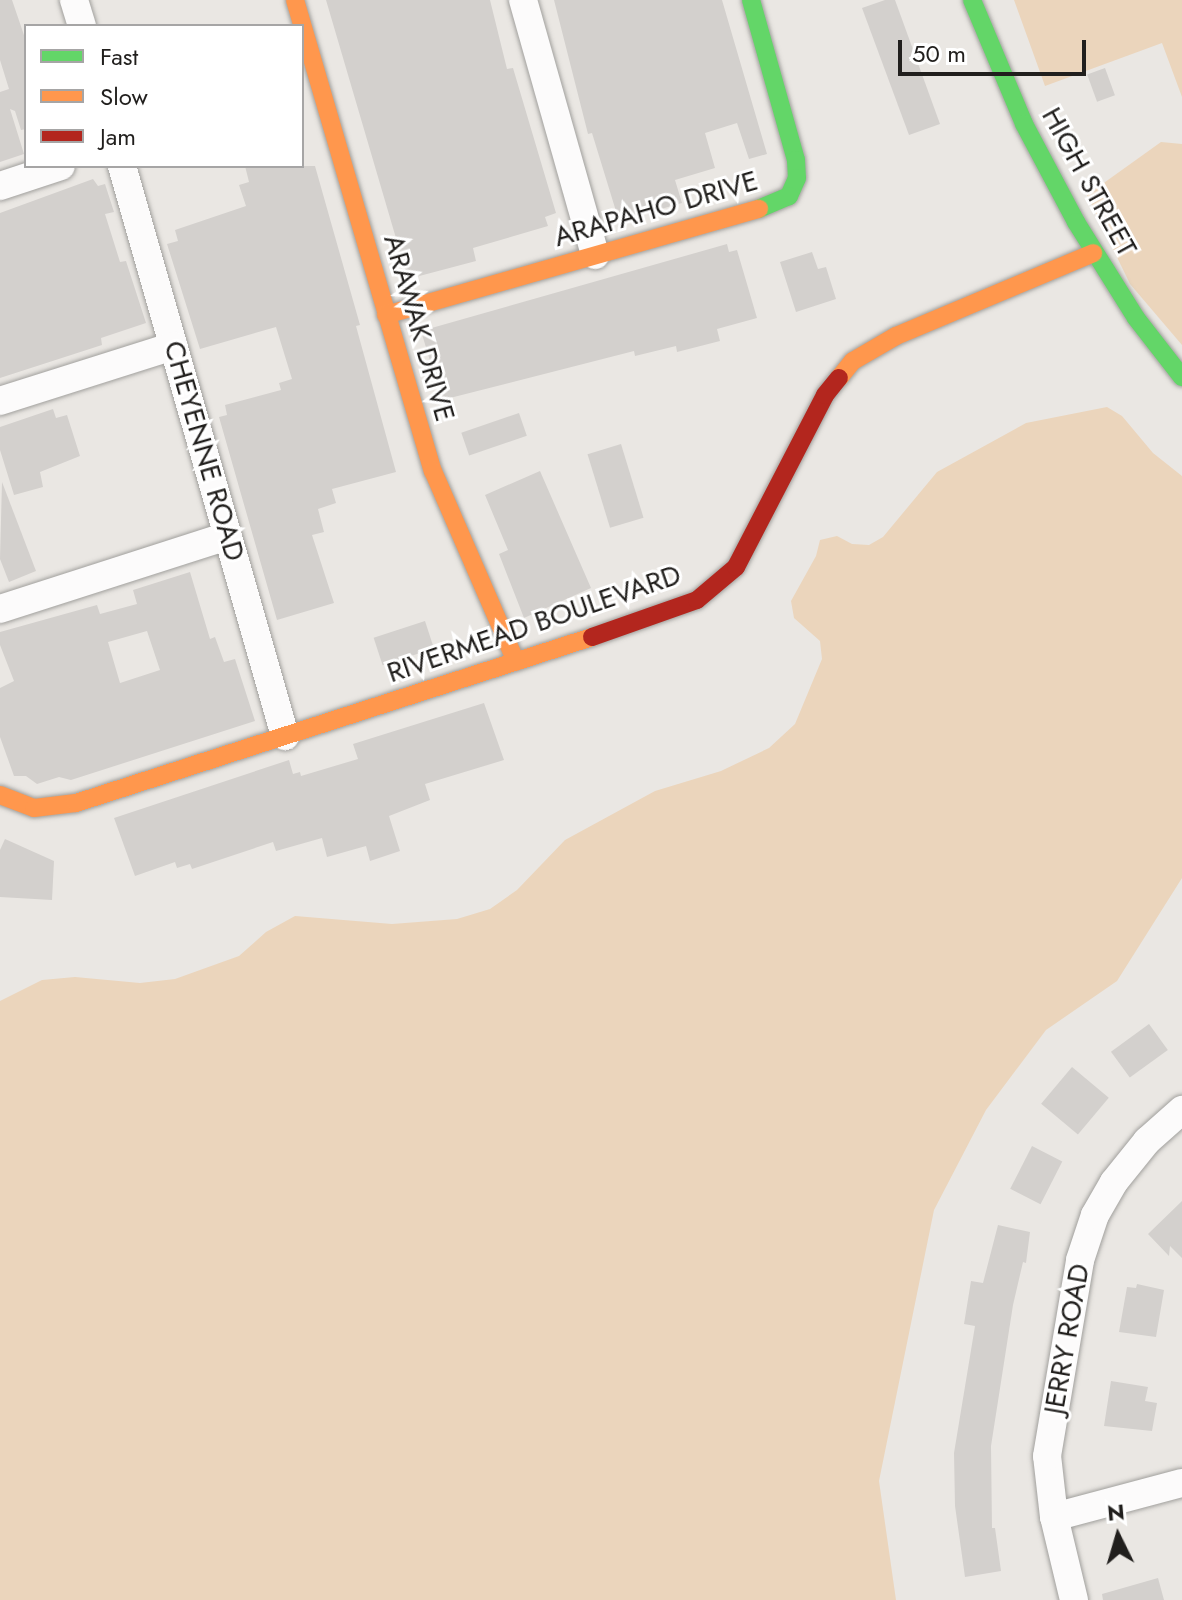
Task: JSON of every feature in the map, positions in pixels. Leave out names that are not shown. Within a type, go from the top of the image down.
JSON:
[{"type":"street","points":[[74,0],[81,24]]},
{"type":"street","name":"ARAWAK DRIVE","points":[[295,0],[302,24]]},
{"type":"street","points":[[523,0],[595,255]]},
{"type":"street","name":"ARAPAHO DRIVE","points":[[386,315],[769,206],[793,191],[797,178],[796,160],[751,0]]},
{"type":"street","name":"HIGH STREET","points":[[972,0],[1024,124],[1093,253],[1136,318],[1182,377]]},
{"type":"street","name":"ARAWAK DRIVE","points":[[304,31],[440,492],[516,662]]},
{"type":"street","points":[[0,186],[55,168]]},
{"type":"street","name":"CHEYENNE ROAD","points":[[123,168],[285,736]]},
{"type":"street","name":"RIVERMEAD BOULEVARD","points":[[0,795],[23,806],[58,807],[678,609],[715,588],[742,558],[825,395],[845,369],[896,336],[1093,253]]},
{"type":"street","points":[[0,401],[173,346]]},
{"type":"street","points":[[0,609],[228,536]]},
{"type":"street","name":"JERRY ROAD","points":[[1074,1600],[1054,1517],[1048,1449],[1085,1241],[1095,1215],[1121,1172],[1147,1141],[1182,1110]]},
{"type":"street","points":[[1054,1517],[1182,1483]]},
{"type":"shaded area","points":[[1014,0],[1182,0],[1182,97],[1162,43],[1045,86]]},
{"type":"shaded area","points":[[1161,142],[1182,144],[1182,345],[1130,284],[1087,195]]},
{"type":"shaded area","points":[[1107,407],[1122,416],[1153,453],[1182,476],[1182,878],[1117,981],[1046,1030],[986,1110],[934,1210],[879,1481],[896,1600],[0,1600],[0,1001],[42,980],[75,977],[140,983],[175,979],[239,956],[266,932],[295,916],[392,924],[457,919],[490,909],[517,890],[565,840],[655,791],[721,771],[769,748],[795,724],[822,659],[820,641],[794,618],[791,601],[816,556],[820,540],[837,536],[852,544],[869,545],[883,537],[937,472],[1026,423]]},
{"type":"building","points":[[0,0],[12,0],[24,35],[24,129],[21,130],[15,111],[10,109],[24,154],[0,162],[0,92],[9,89],[0,60]]},
{"type":"building","points":[[326,0],[490,0],[507,69],[513,68],[556,213],[545,217],[548,226],[473,248],[476,261],[408,279]]},
{"type":"building","points":[[554,0],[722,0],[767,154],[749,159],[737,123],[705,133],[715,168],[675,180],[682,203],[619,221],[592,133],[588,134]]},
{"type":"building","points":[[895,0],[940,124],[909,135],[862,8]]},
{"type":"building","points":[[1105,68],[1115,95],[1097,102],[1087,74]]},
{"type":"building","points":[[315,166],[360,325],[356,326],[396,472],[332,489],[336,503],[318,509],[324,532],[312,535],[334,603],[277,620],[219,417],[227,415],[225,405],[281,390],[279,383],[292,379],[276,327],[200,349],[167,244],[178,241],[175,230],[246,206],[239,185],[249,182],[246,168]]},
{"type":"building","points":[[93,179],[98,186],[105,184],[114,212],[105,214],[120,262],[126,261],[146,323],[101,338],[102,345],[0,378],[0,213]]},
{"type":"building","points":[[727,244],[729,252],[737,250],[757,318],[717,329],[720,341],[677,352],[676,346],[635,356],[634,351],[442,400],[421,331]]},
{"type":"building","points":[[812,252],[818,269],[826,267],[836,299],[796,312],[780,262]]},
{"type":"building","points":[[53,409],[56,418],[67,415],[80,456],[40,472],[43,487],[14,495],[0,450],[0,427]]},
{"type":"building","points":[[519,413],[527,436],[469,456],[461,433]]},
{"type":"building","points":[[621,444],[644,518],[610,528],[588,454]]},
{"type":"building","points":[[540,471],[591,588],[524,618],[499,554],[508,550],[485,495]]},
{"type":"building","points":[[2,482],[36,571],[9,582],[0,559]]},
{"type":"building","points":[[190,572],[210,639],[215,637],[224,662],[235,659],[255,721],[71,780],[59,777],[37,784],[26,776],[14,776],[0,737],[0,688],[14,681],[0,645],[0,632],[97,605],[100,614],[137,604],[133,590]],"holes":[[[147,631],[160,670],[120,683],[108,642]]]},
{"type":"building","points":[[425,621],[434,649],[383,665],[374,638]]},
{"type":"building","points":[[484,703],[504,760],[425,784],[430,800],[389,816],[400,851],[370,861],[366,846],[327,857],[322,838],[276,851],[273,842],[192,869],[190,864],[177,868],[175,862],[135,876],[114,818],[289,760],[293,774],[300,772],[301,776],[358,759],[353,744]]},
{"type":"building","points":[[5,839],[54,861],[52,900],[0,897],[0,850]]},
{"type":"building","points":[[1149,1024],[1168,1050],[1130,1078],[1111,1052]]},
{"type":"building","points":[[1072,1067],[1109,1098],[1078,1135],[1041,1104]]},
{"type":"building","points":[[1032,1146],[1062,1161],[1041,1204],[1010,1189]]},
{"type":"building","points":[[1182,1201],[1182,1258],[1170,1246],[1169,1256],[1148,1234]]},
{"type":"building","points":[[998,1225],[1030,1232],[1026,1263],[1023,1262],[1013,1305],[991,1446],[992,1528],[995,1528],[1001,1571],[965,1577],[955,1506],[954,1453],[975,1326],[964,1324],[971,1281],[983,1283]]},
{"type":"building","points":[[1137,1284],[1164,1290],[1156,1337],[1119,1332],[1127,1287],[1136,1288]]},
{"type":"building","points":[[1111,1381],[1148,1387],[1145,1401],[1157,1403],[1152,1431],[1104,1426]]},
{"type":"building","points":[[1158,1578],[1164,1600],[1103,1600],[1102,1594]]},
{"type":"traffic: fast","points":[[751,0],[796,160],[797,178],[789,196],[759,209]]},
{"type":"traffic: fast","points":[[972,0],[1024,124],[1076,222],[1136,318],[1182,377]]},
{"type":"traffic: slow","points":[[295,0],[302,24]]},
{"type":"traffic: slow","points":[[304,31],[433,471],[516,662]]},
{"type":"traffic: slow","points":[[386,315],[759,209]]},
{"type":"traffic: slow","points":[[839,378],[853,361],[896,336],[1093,253]]},
{"type":"traffic: slow","points":[[0,795],[34,808],[76,803],[592,637]]},
{"type":"traffic: jam","points":[[592,637],[697,600],[736,567],[825,395],[839,378]]}]
